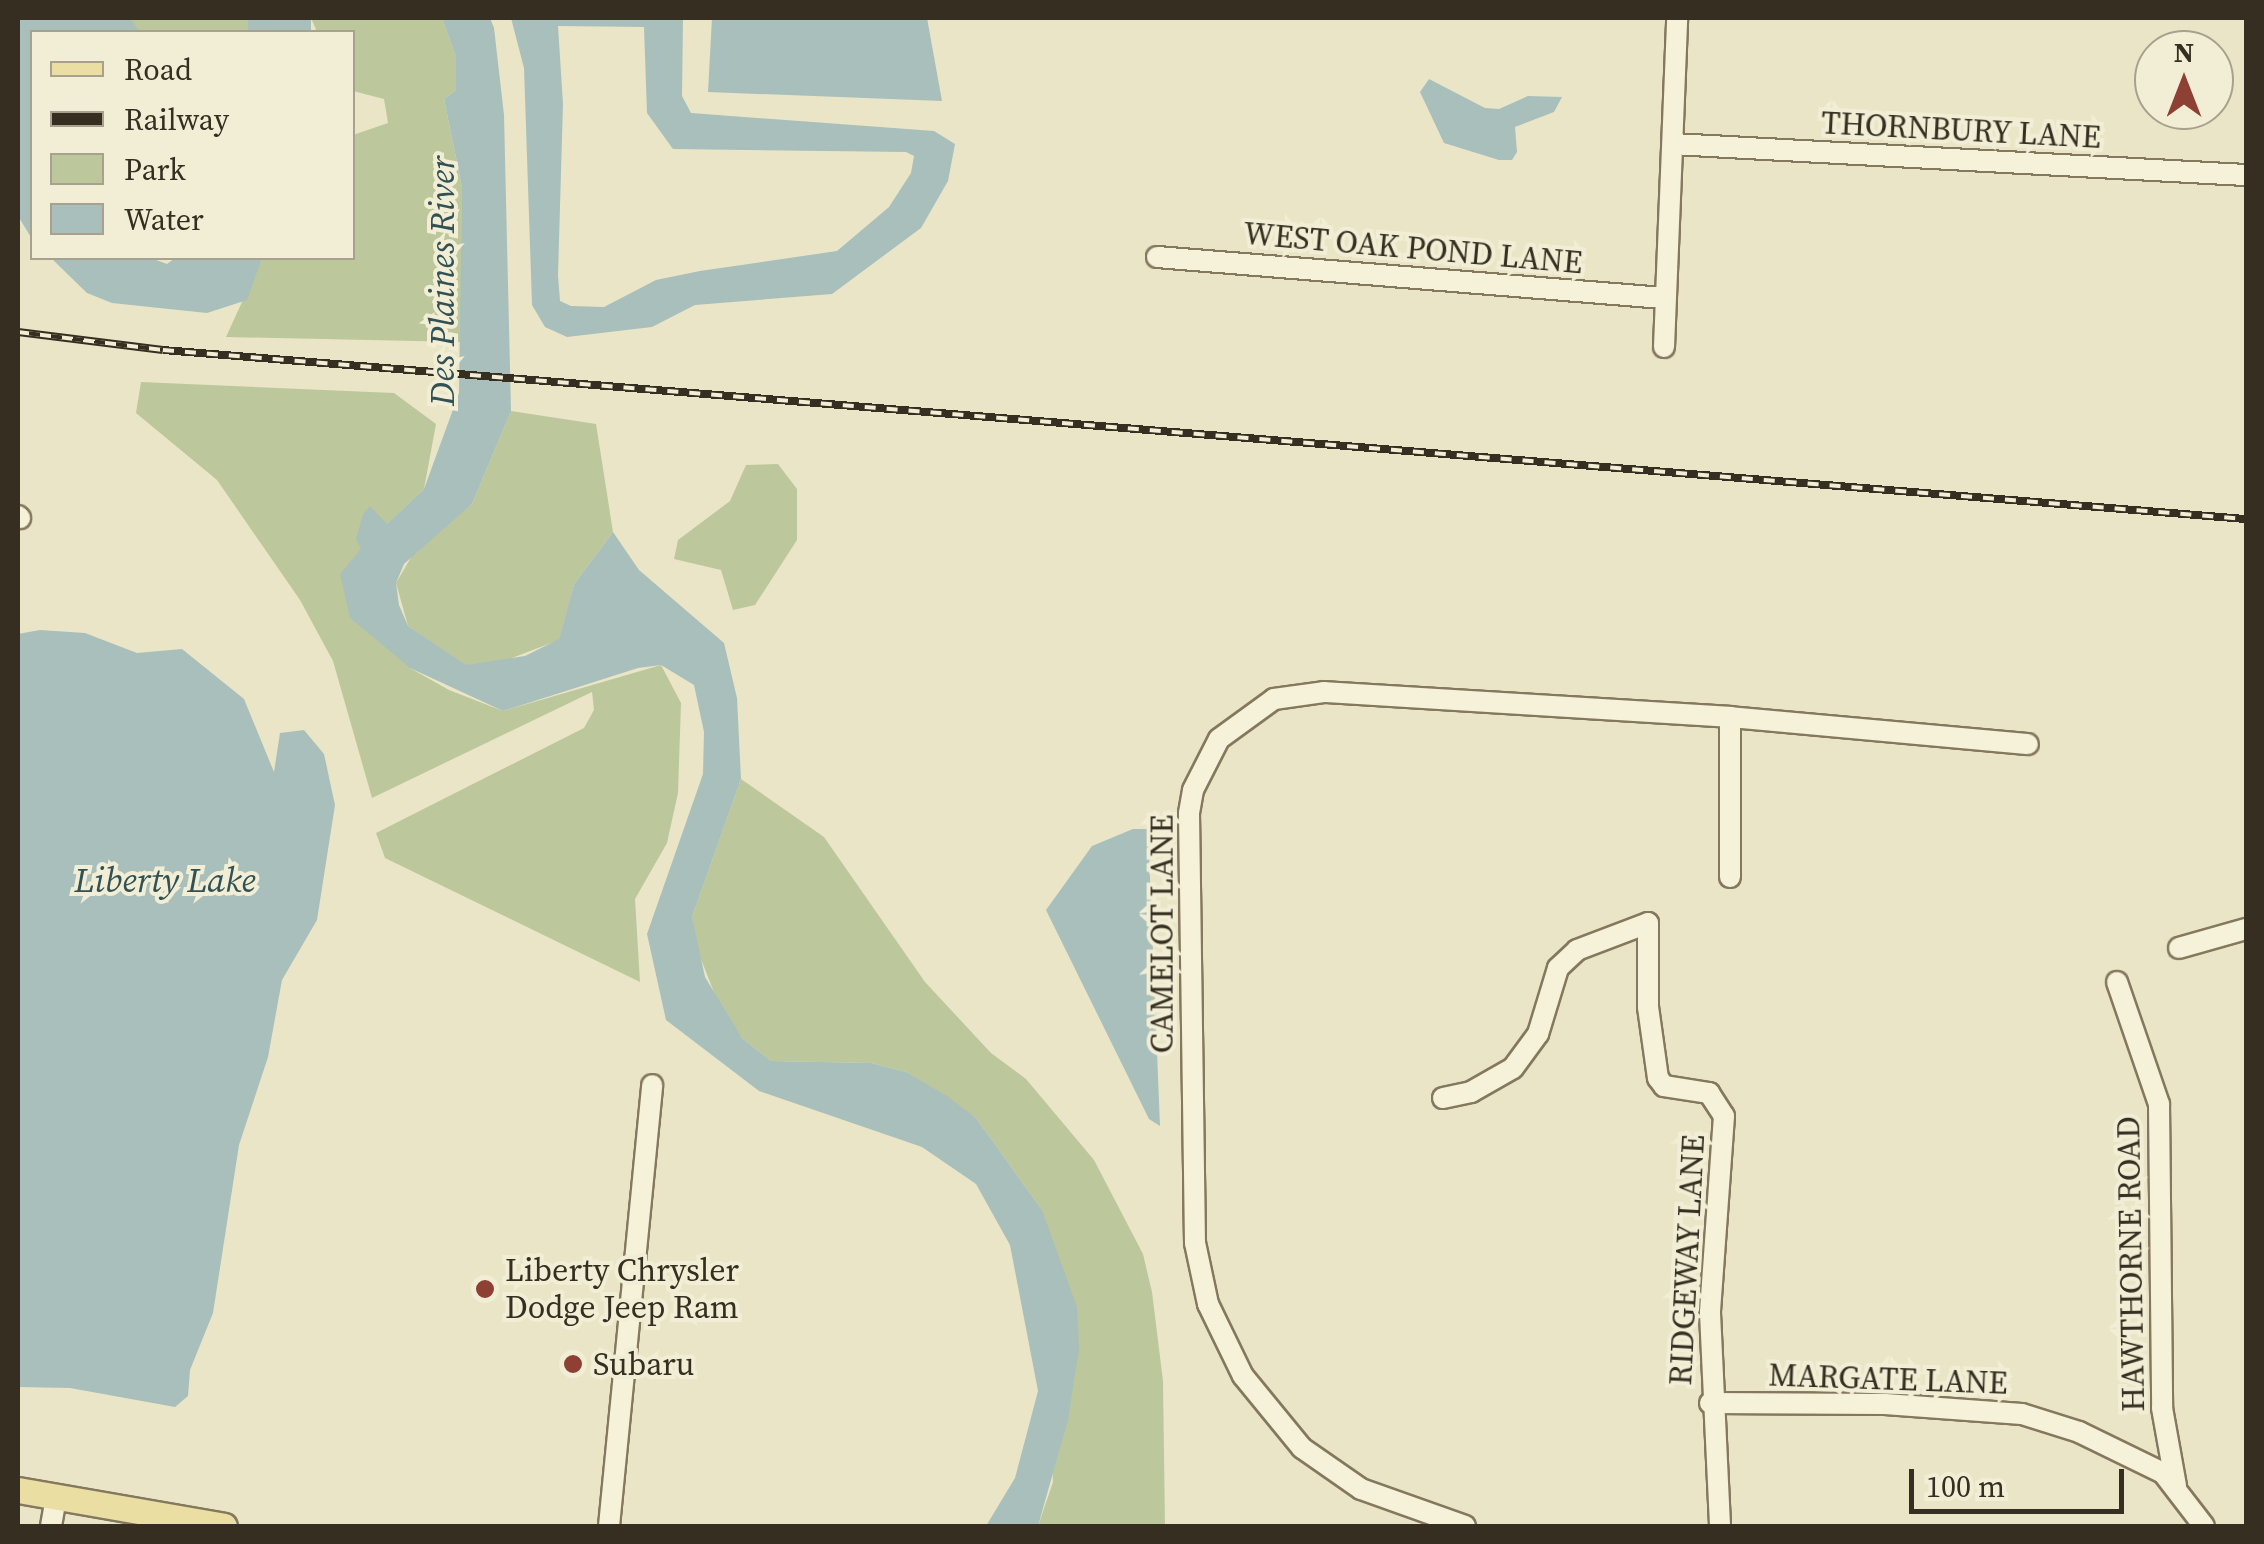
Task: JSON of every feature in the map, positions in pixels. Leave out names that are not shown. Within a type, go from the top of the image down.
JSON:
[{"type":"main road","points":[[18,1490],[224,1526]]},
{"type":"street","points":[[1664,347],[1677,18]]},
{"type":"street","name":"THORNBURY LANE","points":[[1672,144],[2246,174]]},
{"type":"street","name":"WEST OAK POND LANE","points":[[1158,257],[1664,298]]},
{"type":"street","name":"CAMELOT LANE","points":[[1464,1526],[1361,1489],[1302,1448],[1242,1376],[1208,1304],[1195,1243],[1193,790],[1212,751],[1237,722],[1274,699],[1297,694],[1730,717],[2028,744]]},
{"type":"street","points":[[1730,717],[1730,878]]},
{"type":"street","name":"RIDGEWAY LANE","points":[[1443,1098],[1471,1092],[1512,1068],[1538,1034],[1558,968],[1576,950],[1648,923],[1648,1006],[1658,1078],[1664,1086],[1709,1093],[1724,1116],[1710,1403],[1720,1526]]},
{"type":"street","points":[[2178,948],[2246,930]]},
{"type":"street","name":"HAWTHORNE ROAD","points":[[2117,982],[2160,1104],[2162,1408],[2178,1490]]},
{"type":"street","points":[[609,1526],[652,1084]]},
{"type":"street","name":"MARGATE LANE","points":[[1710,1403],[1886,1404],[2022,1414],[2129,1454],[2178,1490],[2204,1526]]},
{"type":"street","points":[[50,1526],[56,1497]]},
{"type":"green space","points":[[130,18],[248,18],[248,30],[130,30]]},
{"type":"green space","points":[[311,18],[442,18],[456,57],[456,90],[444,99],[462,187],[461,342],[226,337],[261,260],[355,260],[355,134],[388,123],[384,99],[355,92],[355,30],[316,30]]},
{"type":"green space","points":[[141,382],[394,393],[436,424],[424,489],[361,549],[410,668],[449,690],[503,711],[661,665],[681,703],[678,793],[667,843],[635,899],[640,982],[385,858],[376,833],[584,728],[594,710],[592,692],[372,798],[333,661],[300,600],[217,480],[136,413]]},
{"type":"green space","points":[[511,411],[596,424],[613,532],[574,584],[559,640],[496,664],[466,666],[408,626],[396,583],[413,554],[472,504]]},
{"type":"green space","points":[[778,464],[797,489],[797,540],[755,605],[733,610],[721,570],[674,559],[678,540],[730,501],[746,465]]},
{"type":"green space","points":[[741,779],[824,837],[925,982],[991,1053],[1026,1079],[1094,1160],[1143,1254],[1152,1292],[1163,1381],[1165,1526],[1038,1526],[1053,1482],[1042,1210],[976,1118],[906,1072],[871,1063],[771,1061],[742,1038],[721,1010],[695,944],[692,917]]},
{"type":"water","points":[[18,18],[130,18],[139,30],[30,30],[30,236],[18,216]]},
{"type":"water","points":[[248,18],[311,18],[311,30],[248,30]]},
{"type":"water","points":[[442,18],[490,18],[494,28],[504,115],[511,411],[472,504],[404,564],[396,583],[399,605],[408,626],[466,665],[525,656],[559,639],[574,584],[613,532],[639,570],[724,643],[737,698],[741,779],[692,917],[705,977],[742,1038],[771,1061],[871,1063],[906,1072],[947,1096],[976,1118],[1042,1210],[1077,1307],[1079,1349],[1068,1420],[1038,1526],[986,1526],[1015,1478],[1038,1391],[1010,1245],[976,1184],[922,1147],[759,1091],[666,1020],[647,934],[703,774],[704,732],[694,685],[661,665],[638,668],[503,711],[410,668],[350,618],[340,574],[361,549],[356,539],[363,514],[370,506],[387,524],[424,489],[459,393],[462,187],[444,99],[456,90],[456,57]]},
{"type":"water","points":[[511,18],[683,18],[682,96],[691,113],[934,131],[955,144],[948,181],[921,228],[832,294],[695,305],[652,327],[567,337],[545,327],[532,305],[524,68]],"holes":[[[558,26],[644,27],[647,113],[673,149],[906,152],[914,156],[911,173],[889,207],[837,251],[656,280],[604,307],[571,306],[560,301],[563,104]]]},
{"type":"water","points":[[712,18],[927,18],[942,101],[708,92]]},
{"type":"water","points":[[1429,79],[1485,108],[1499,109],[1528,96],[1562,97],[1554,112],[1515,127],[1517,152],[1512,160],[1499,160],[1444,143],[1420,92]]},
{"type":"water","points":[[53,260],[156,260],[167,264],[172,260],[261,260],[247,300],[207,313],[112,303],[87,293]]},
{"type":"water","name":"Liberty Lake","points":[[40,630],[85,633],[137,653],[182,649],[244,699],[274,772],[280,733],[304,730],[324,754],[335,805],[317,920],[282,980],[268,1057],[239,1145],[213,1313],[190,1370],[188,1396],[175,1407],[70,1388],[18,1387],[18,634]]},
{"type":"water","points":[[1133,829],[1148,829],[1160,1126],[1149,1119],[1046,910],[1092,846]]},
{"type":"railway","points":[[18,332],[163,350],[2246,519]]},
{"type":"place","name":"Liberty Chrysler Dodge Jeep Ram","points":[[485,1289]]},
{"type":"place","name":"Subaru","points":[[573,1364]]},
{"type":"water label","name":"Des Plaines River","points":[[442,281]]}]
